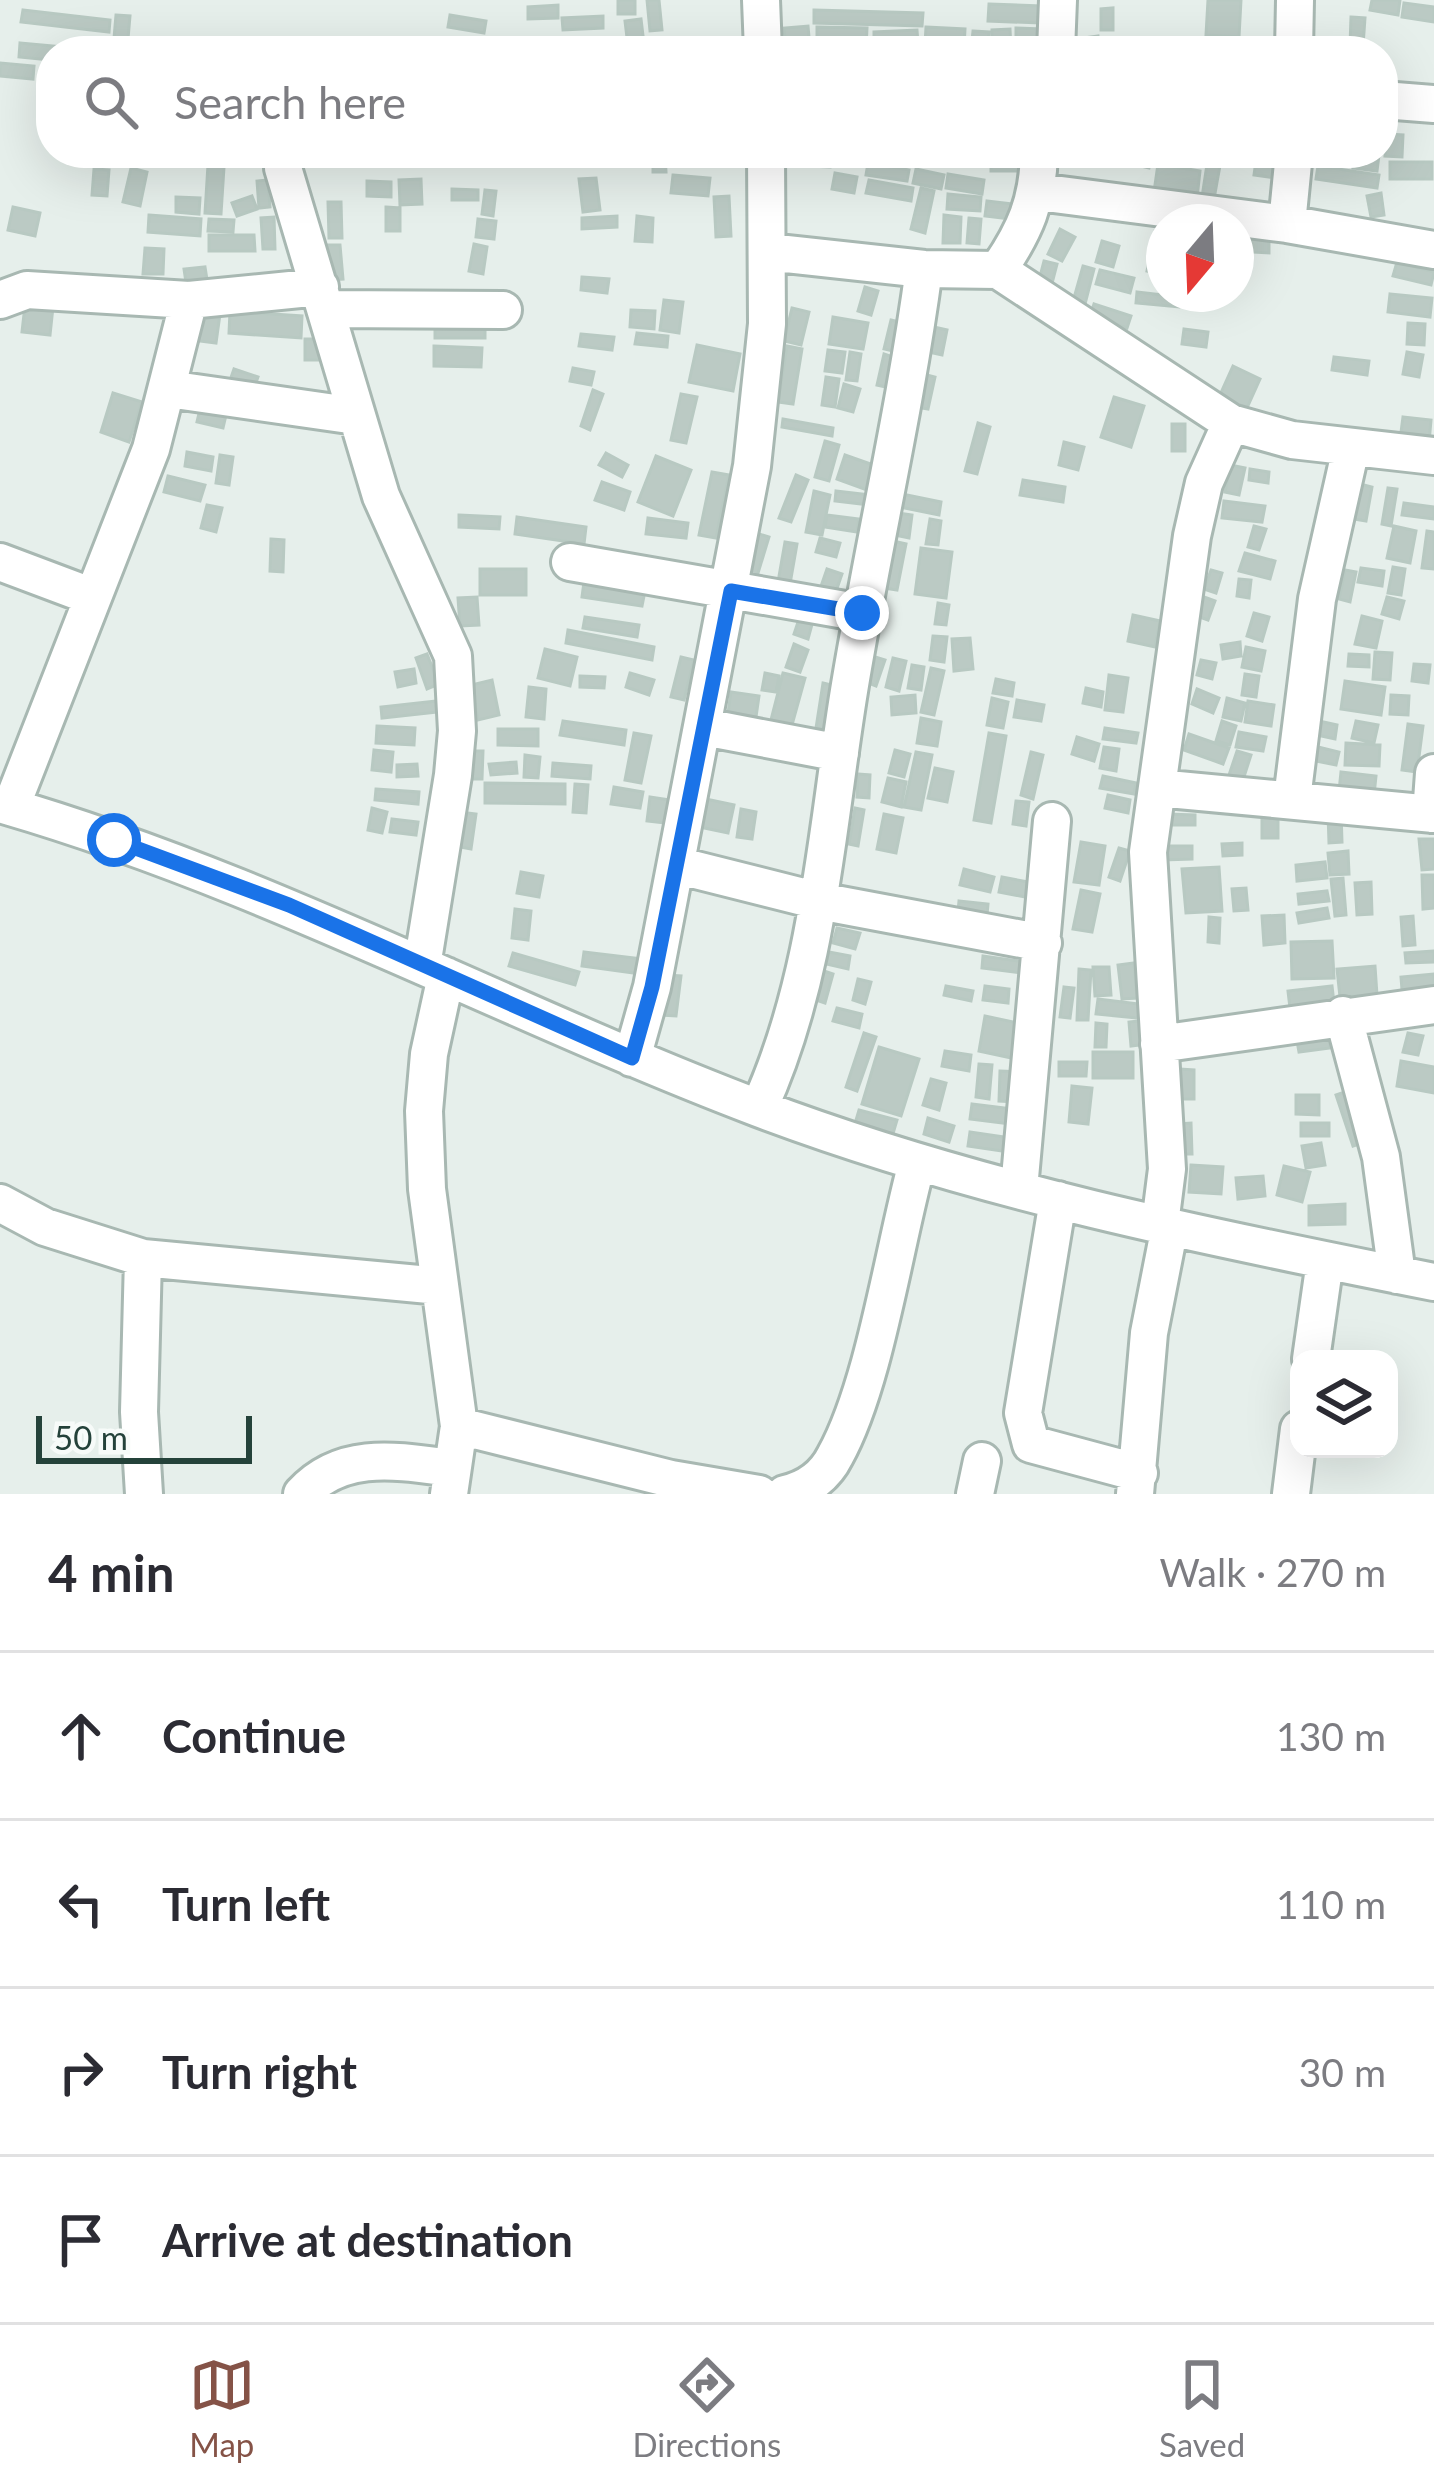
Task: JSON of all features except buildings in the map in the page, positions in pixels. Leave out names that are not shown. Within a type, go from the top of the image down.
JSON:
[{"type":"street","points":[[761,0],[763,36]]},
{"type":"street","points":[[1056,36],[1058,0]]},
{"type":"street","points":[[1294,36],[1295,0]]},
{"type":"street","points":[[1398,101],[1434,104]]},
{"type":"street","points":[[283,168],[382,496],[453,656],[457,731],[424,1111],[458,1426],[450,1481],[361,1461],[339,1466],[302,1494]]},
{"type":"street","points":[[632,1058],[731,591],[763,381],[766,168]]},
{"type":"street","points":[[998,270],[1028,223],[1038,192],[1039,168]]},
{"type":"street","points":[[1288,224],[1293,168]]},
{"type":"street","points":[[1038,192],[1288,224],[1434,250]]},
{"type":"street","points":[[768,253],[925,269],[998,270],[1231,423],[1292,440],[1434,456]]},
{"type":"street","points":[[759,1108],[796,1013],[819,901],[862,613],[925,269]]},
{"type":"street","points":[[0,300],[41,290],[189,300],[322,298],[503,310]]},
{"type":"street","points":[[189,300],[168,389],[131,505],[5,806],[203,872],[632,1058],[917,1163],[1165,1225],[1434,1282]]},
{"type":"street","points":[[168,389],[356,416]]},
{"type":"street","points":[[1058,1200],[1024,1427],[1031,1444],[1137,1483],[1167,1169],[1147,892],[1192,536],[1204,483],[1231,423]]},
{"type":"street","points":[[1292,799],[1320,581],[1351,448]]},
{"type":"street","points":[[0,562],[93,596]]},
{"type":"street","points":[[570,562],[862,613]]},
{"type":"street","points":[[704,727],[840,753]]},
{"type":"street","points":[[1157,788],[1432,814],[1434,773]]},
{"type":"street","points":[[1019,1189],[1052,821]]},
{"type":"street","points":[[676,865],[819,901],[1043,943]]},
{"type":"street","points":[[1159,1044],[1434,1005]]},
{"type":"street","points":[[1343,1015],[1381,1157],[1397,1275]]},
{"type":"street","points":[[785,1494],[810,1485],[836,1456],[881,1311],[917,1163]]},
{"type":"street","points":[[0,1204],[45,1227],[143,1258],[440,1286]]},
{"type":"street","points":[[143,1258],[139,1412],[144,1494]]},
{"type":"street","points":[[1312,1350],[1325,1261]]},
{"type":"street","points":[[458,1426],[671,1479],[760,1494]]},
{"type":"street","points":[[1291,1494],[1296,1458]]},
{"type":"route","points":[[114,840],[289,905],[632,1058],[652,987],[731,591],[862,613]]}]
